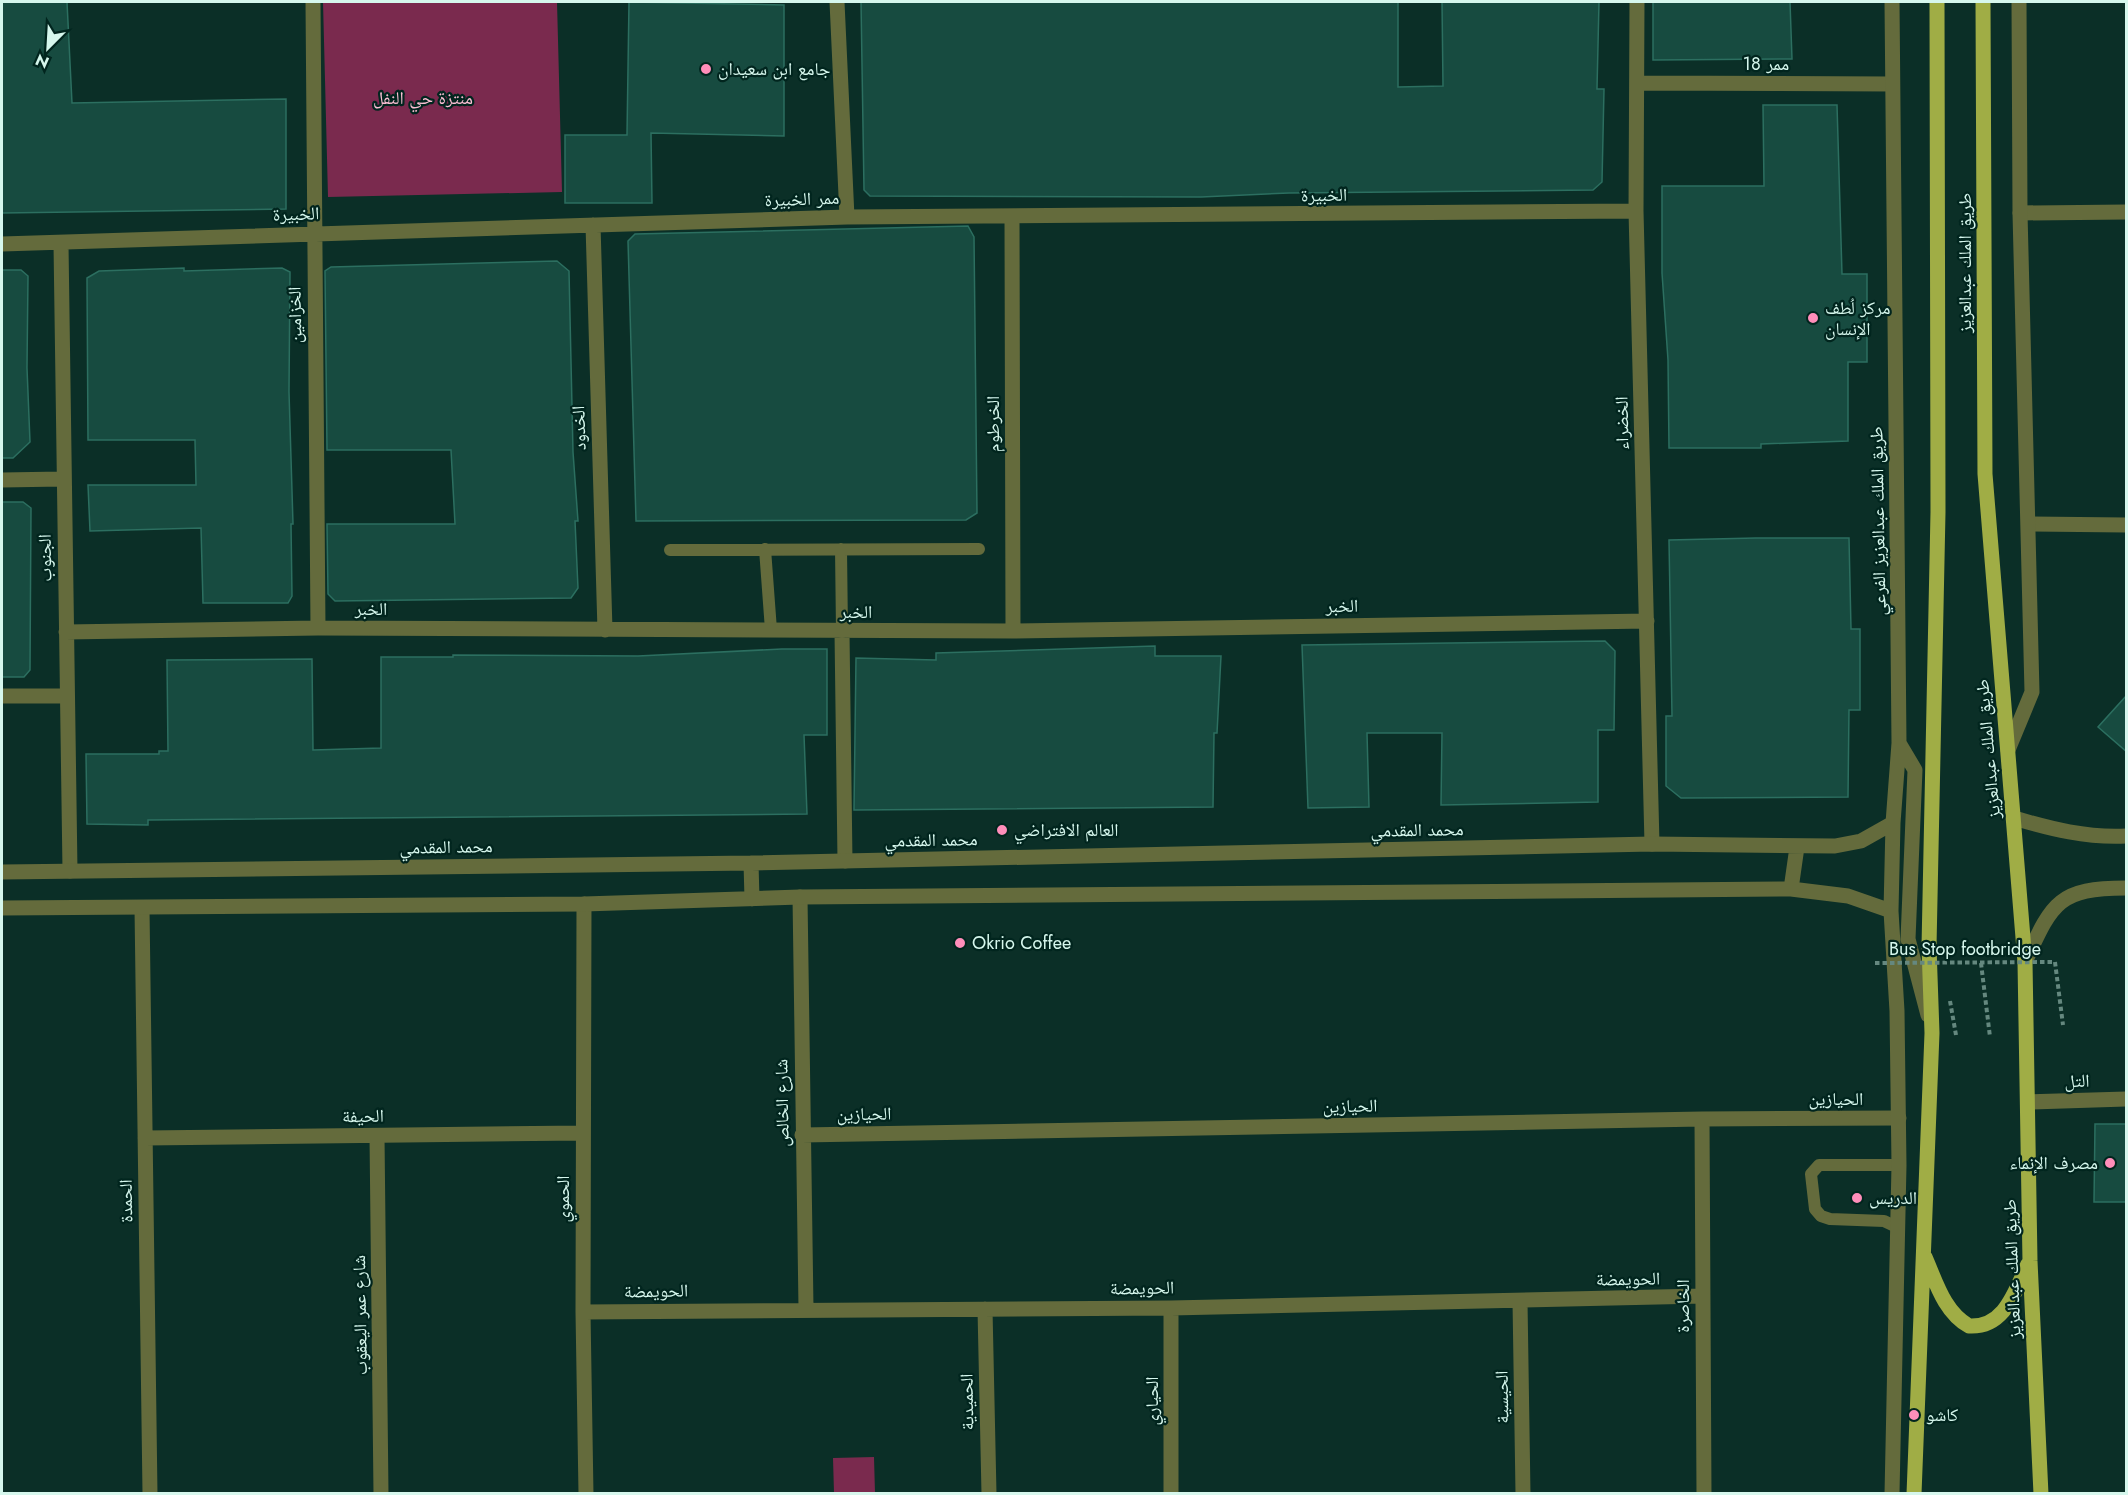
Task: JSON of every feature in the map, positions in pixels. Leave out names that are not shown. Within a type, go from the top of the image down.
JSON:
[{"type":"main road","name":"طريق الملك عبدالعزيز","points":[[1914,1494],[1932,1033],[1929,947],[1938,512],[1936,2]]},
{"type":"main road","name":"طريق الملك عبدالعزيز","points":[[1983,2],[1985,474],[2025,962],[2030,1261],[2041,1494]]},
{"type":"main road","points":[[1924,1254],[1945,1302],[1955,1316],[1969,1326],[1978,1327],[1997,1318],[2005,1309],[2030,1261]]},
{"type":"street","name":"الخزامين","points":[[313,2],[313,233],[318,628]]},
{"type":"street","points":[[837,2],[847,217]]},
{"type":"street","name":"الخضراء","points":[[1637,2],[1639,83],[1636,211],[1652,844]]},
{"type":"street","name":"طريق الملك عبدالعزيز الفرعي","points":[[1892,2],[1899,742],[1915,770],[1908,939],[1932,1033]]},
{"type":"street","points":[[2008,750],[2032,692],[2020,213],[2019,2]]},
{"type":"street","name":"ممر 18","points":[[1639,83],[1892,84]]},
{"type":"street","name":"الخبيرة","points":[[1012,218],[1636,211]]},
{"type":"street","points":[[2020,213],[2127,212]]},
{"type":"street","name":"ممر الخبيرة","points":[[593,225],[847,217],[1012,218]]},
{"type":"street","name":"الخرطوم","points":[[1012,218],[1014,631]]},
{"type":"street","name":"الخبيرة","points":[[2,244],[61,244],[313,233],[593,225]]},
{"type":"street","name":"الخدود","points":[[593,225],[605,630]]},
{"type":"street","name":"الجنوب","points":[[61,244],[62,479],[70,871]]},
{"type":"street","points":[[2,480],[62,479]]},
{"type":"street","points":[[2029,524],[2127,525]]},
{"type":"street","name":"الخبر","points":[[66,632],[318,628],[1014,631],[1647,621]]},
{"type":"street","points":[[842,632],[844,861]]},
{"type":"street","points":[[2,696],[66,696]]},
{"type":"street","points":[[1892,1494],[1899,1228],[1899,1118],[1892,911],[1893,823],[1899,742]]},
{"type":"street","points":[[2014,818],[2052,829],[2100,838],[2127,836]]},
{"type":"street","name":"محمد المقدمي","points":[[2,873],[751,863],[1652,844],[1835,846],[1861,841],[1893,823]]},
{"type":"street","points":[[1791,889],[1797,847]]},
{"type":"street","points":[[751,863],[752,899]]},
{"type":"street","points":[[2025,962],[2048,912],[2060,903],[2087,889],[2127,888]]},
{"type":"street","points":[[2,908],[584,904],[800,897],[1791,889],[1848,896],[1892,911]]},
{"type":"street","name":"شارع الخالص","points":[[800,897],[806,1308]]},
{"type":"street","name":"الحموي","points":[[584,904],[583,1312],[586,1494]]},
{"type":"street","name":"الحمدة","points":[[141,908],[150,1494]]},
{"type":"street","name":"التل","points":[[2028,1102],[2127,1099]]},
{"type":"street","name":"الحيازين","points":[[802,1135],[1702,1119],[1899,1118]]},
{"type":"street","name":"الخاصرة","points":[[1702,1119],[1704,1494]]},
{"type":"street","name":"الحيفة","points":[[145,1138],[583,1132]]},
{"type":"street","name":"شارع عمر اليعقوب","points":[[377,1136],[381,1494]]},
{"type":"street","name":"الحويمضة","points":[[583,1312],[806,1308],[1171,1308],[1702,1296]]},
{"type":"street","name":"الحيسية","points":[[1520,1301],[1523,1494]]},
{"type":"street","name":"الحياري","points":[[1171,1308],[1171,1494]]},
{"type":"street","name":"الحميدية","points":[[985,1309],[988,1494]]},
{"type":"lane","points":[[765,549],[771,630]]},
{"type":"lane","points":[[841,549],[842,632]]},
{"type":"lane","points":[[670,550],[980,549]]},
{"type":"lane","points":[[1899,1165],[1819,1165],[1812,1174],[1815,1209],[1821,1216],[1830,1219],[1884,1221],[1899,1228]]},
{"type":"path","name":"Bus Stop footbridge","points":[[1875,963],[2055,962],[2063,1025]]},
{"type":"path","points":[[1981,963],[1990,1038]]},
{"type":"green space","name":"منتزة حي النفل","points":[[323,2],[557,2],[562,192],[328,197]]},
{"type":"green space","points":[[874,1457],[875,1493],[834,1493],[833,1458]]},
{"type":"building","points":[[2,2],[67,2],[72,103],[286,99],[286,209],[2,213]]},
{"type":"building","name":"جامع ابن سعيدان","points":[[629,2],[784,5],[784,136],[651,133],[652,203],[565,203],[565,135],[627,135]]},
{"type":"building","points":[[861,2],[1398,2],[1398,87],[1443,86],[1442,2],[1599,2],[1597,89],[1604,89],[1602,182],[1593,190],[1289,193],[1201,197],[870,196],[864,190]]},
{"type":"building","points":[[1653,2],[1790,2],[1792,59],[1653,60]]},
{"type":"building","points":[[1763,105],[1837,105],[1842,274],[1867,274],[1867,362],[1848,362],[1848,441],[1761,444],[1761,448],[1669,448],[1668,360],[1662,273],[1662,186],[1764,186]]},
{"type":"building","points":[[968,226],[974,237],[977,513],[966,520],[636,521],[628,241],[635,234]]},
{"type":"building","points":[[557,261],[569,271],[573,452],[578,521],[575,521],[578,588],[571,598],[335,601],[328,594],[327,524],[455,524],[451,450],[327,450],[325,271],[331,267]]},
{"type":"building","points":[[184,268],[184,271],[282,268],[290,272],[289,392],[293,524],[291,524],[292,596],[288,603],[203,603],[201,528],[90,531],[88,485],[196,485],[195,440],[88,440],[87,278],[99,271]]},
{"type":"building","points":[[2,270],[21,270],[28,276],[27,368],[30,442],[13,458],[2,458]]},
{"type":"building","points":[[2,502],[23,502],[31,508],[30,670],[24,677],[2,677]]},
{"type":"building","points":[[1849,538],[1851,629],[1860,629],[1860,710],[1849,710],[1848,797],[1681,798],[1666,786],[1666,716],[1672,716],[1669,540]]},
{"type":"building","points":[[1605,641],[1615,651],[1614,730],[1598,730],[1598,802],[1441,805],[1442,733],[1367,733],[1369,807],[1308,808],[1302,645]]},
{"type":"building","points":[[1155,646],[1155,656],[1221,656],[1217,733],[1214,733],[1213,807],[854,810],[856,658],[936,660],[936,653]]},
{"type":"building","points":[[827,649],[827,735],[804,735],[807,814],[148,820],[148,825],[87,824],[86,754],[159,754],[159,751],[168,751],[167,660],[312,659],[313,750],[381,748],[381,657],[638,656]]},
{"type":"building","points":[[2127,695],[2127,752],[2098,727]]},
{"type":"building","name":"مصرف الإنماء","points":[[2095,1124],[2127,1124],[2127,1202],[2094,1202]]},
{"type":"place","name":"جامع ابن سعيدان","points":[[706,69]]},
{"type":"place","name":"مركز لُطف الإنسان","points":[[1813,318]]},
{"type":"place","name":"العالم الافتراضي","points":[[1002,830]]},
{"type":"place","name":"Okrio Coffee","points":[[960,943]]},
{"type":"place","name":"مصرف الإنماء","points":[[2110,1163]]},
{"type":"place","name":"الدريس","points":[[1857,1198]]},
{"type":"place","name":"كاشو","points":[[1914,1415]]}]
